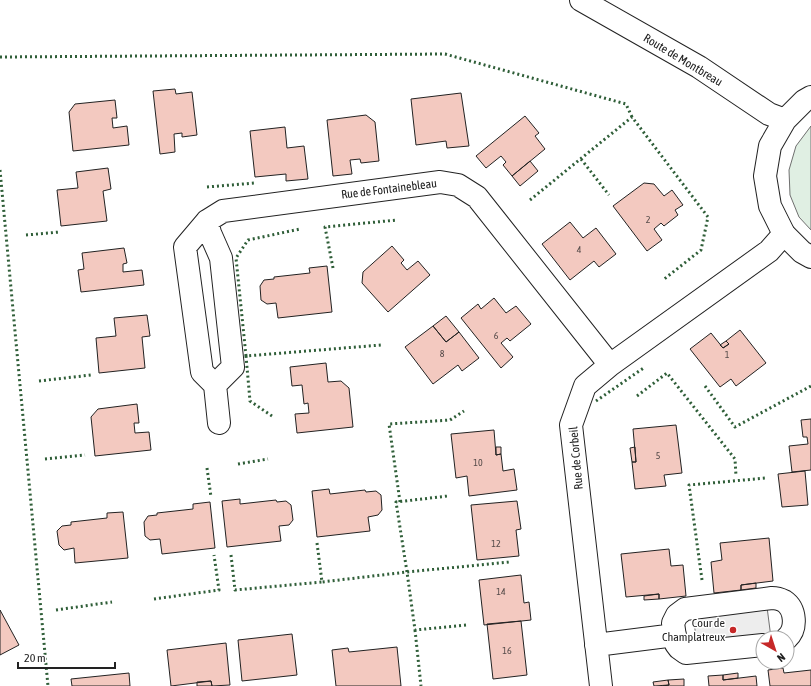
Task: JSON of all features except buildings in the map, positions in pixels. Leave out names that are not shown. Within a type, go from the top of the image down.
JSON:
[{"type":"street","name":"Route de Montbreau","points":[[580,0],[699,67],[769,114],[785,120]]},
{"type":"street","points":[[811,97],[804,101],[785,120],[770,146],[765,176],[770,206],[784,234],[802,252],[811,257]]},
{"type":"street","name":"Rue de Fontainebleau","points":[[215,385],[202,372],[186,247],[207,221],[223,211],[440,182],[458,186],[477,197],[610,366]]},
{"type":"street","points":[[207,221],[221,258],[233,367],[215,385],[219,423]]},
{"type":"street","name":"Rue de Corbeil","points":[[601,686],[571,425],[585,386],[610,366],[769,251],[784,234]]},
{"type":"street","points":[[755,646],[686,653],[676,644],[674,618],[685,608],[772,598],[784,601],[792,611],[793,630]]},
{"type":"street","points":[[596,645],[675,635]]},
{"type":"green space","points":[[811,126],[811,230],[799,217],[790,195],[789,170],[796,146]]},
{"type":"shaded area","name":"Cour de Champlatreux","points":[[766,599],[770,630],[755,630],[755,641],[697,652],[693,607]]},
{"type":"hedge","points":[[0,57],[445,54],[626,104],[632,117]]},
{"type":"hedge","points":[[530,200],[632,117],[708,217],[701,250],[663,280]]},
{"type":"hedge","points":[[581,159],[609,195]]},
{"type":"hedge","points":[[0,170],[48,686]]},
{"type":"hedge","points":[[207,187],[255,183]]},
{"type":"hedge","points":[[333,268],[325,227],[397,220]]},
{"type":"hedge","points":[[246,356],[236,258],[248,240],[300,229]]},
{"type":"hedge","points":[[26,235],[60,232]]},
{"type":"hedge","points":[[272,416],[250,401],[246,356],[381,345]]},
{"type":"hedge","points":[[596,401],[645,367]]},
{"type":"hedge","points":[[637,396],[667,373],[735,459],[736,476]]},
{"type":"hedge","points":[[39,381],[91,375]]},
{"type":"hedge","points":[[705,386],[735,427],[811,386]]},
{"type":"hedge","points":[[400,502],[389,424],[450,420],[464,411]]},
{"type":"hedge","points":[[45,459],[85,455]]},
{"type":"hedge","points":[[238,464],[268,459]]},
{"type":"hedge","points":[[207,468],[211,497]]},
{"type":"hedge","points":[[702,580],[689,485],[766,478]]},
{"type":"hedge","points":[[317,543],[322,582],[407,572],[396,502],[448,496]]},
{"type":"hedge","points":[[154,599],[219,590],[214,555]]},
{"type":"hedge","points":[[231,555],[235,590],[322,582]]},
{"type":"hedge","points":[[466,625],[415,630],[407,572],[510,562]]},
{"type":"hedge","points":[[56,610],[112,602]]},
{"type":"hedge","points":[[415,630],[421,686]]},
{"type":"place","name":"Cour de Champlatreux","points":[[733,630]]}]
